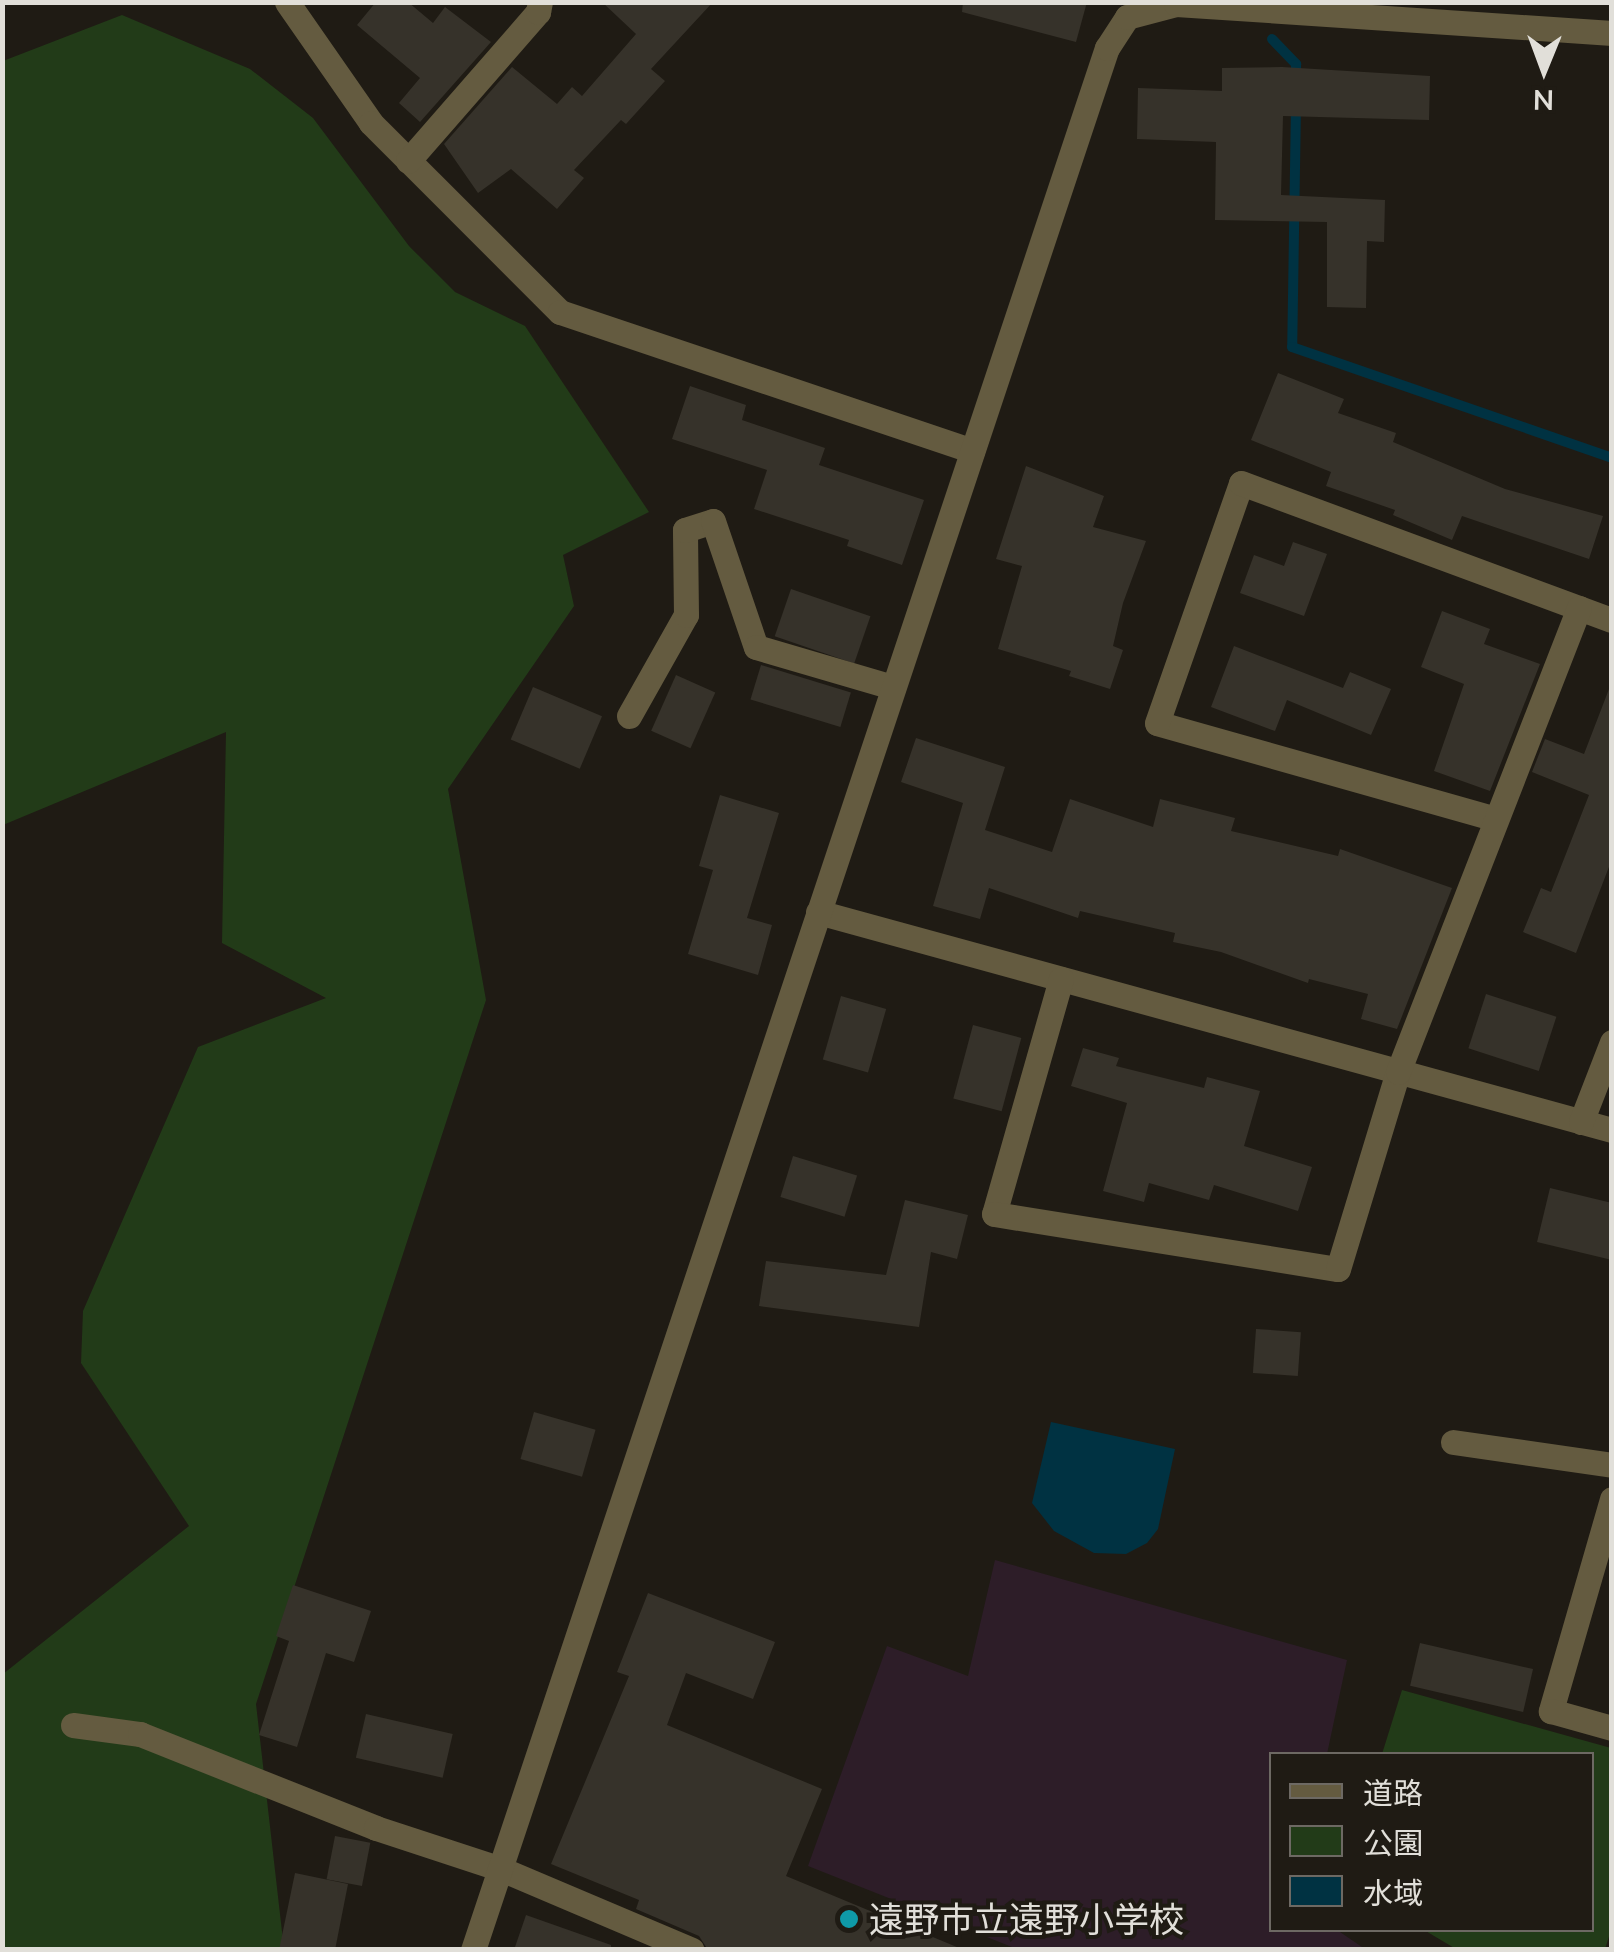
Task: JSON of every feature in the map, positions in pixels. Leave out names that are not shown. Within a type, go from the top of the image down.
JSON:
[{"type":"street","points":[[287,2],[371,124],[560,312],[972,451]]},
{"type":"street","points":[[408,160],[538,12],[540,2]]},
{"type":"street","points":[[474,1950],[1121,10],[1176,4],[1612,33]]},
{"type":"street","points":[[1496,819],[1158,723],[1241,483],[1612,620]]},
{"type":"street","points":[[629,716],[686,616],[686,530],[712,522],[756,647],[893,687]]},
{"type":"street","points":[[1060,979],[994,1214],[1338,1269],[1398,1072],[1579,608]]},
{"type":"street","points":[[818,912],[1612,1130]]},
{"type":"street","points":[[1581,1122],[1612,1042]]},
{"type":"street","points":[[1452,1442],[1612,1465]]},
{"type":"street","points":[[1612,1499],[1551,1711],[1612,1728]]},
{"type":"street","points":[[72,1725],[140,1734],[376,1828],[501,1869],[692,1950]]},
{"type":"shaded area","points":[[995,1560],[1347,1660],[1327,1752],[1269,1752],[1269,1932],[1340,1932],[1365,1949],[1017,1949],[808,1866],[887,1646],[968,1676]]},
{"type":"green space","points":[[122,15],[250,69],[313,118],[409,246],[455,292],[525,326],[649,512],[563,555],[574,606],[448,789],[486,1000],[256,1704],[284,1949],[3,1949],[3,1674],[189,1526],[81,1363],[83,1311],[198,1047],[326,998],[222,943],[226,732],[3,825],[3,61]]},
{"type":"green space","points":[[1402,1690],[1611,1748],[1612,1927],[1605,1949],[1456,1949],[1427,1932],[1594,1932],[1594,1752],[1383,1752]]},
{"type":"water","points":[[1051,1422],[1175,1449],[1158,1529],[1147,1543],[1126,1554],[1094,1553],[1054,1531],[1032,1503]]},
{"type":"building","points":[[376,2],[408,2],[433,23],[445,7],[491,42],[420,122],[399,103],[420,78],[357,25]]},
{"type":"building","points":[[602,2],[713,2],[651,69],[665,81],[626,124],[621,120],[574,170],[584,178],[557,209],[511,169],[478,193],[444,144],[512,67],[557,104],[572,87],[582,96],[636,34]]},
{"type":"building","points":[[963,2],[1087,2],[1076,42],[962,12]]},
{"type":"building","points":[[1282,67],[1430,76],[1429,120],[1283,116],[1281,195],[1385,200],[1384,242],[1367,241],[1366,308],[1327,307],[1327,222],[1215,220],[1216,142],[1137,139],[1138,88],[1222,91],[1222,68]]},
{"type":"building","points":[[1278,373],[1344,399],[1338,413],[1396,433],[1393,442],[1505,489],[1603,516],[1589,559],[1462,516],[1452,540],[1393,515],[1395,510],[1326,486],[1331,472],[1251,440]]},
{"type":"building","points":[[690,386],[746,405],[742,420],[825,448],[819,465],[924,500],[902,565],[847,546],[849,540],[754,509],[767,470],[672,439]]},
{"type":"building","points":[[1026,466],[1104,496],[1093,527],[1146,541],[1123,603],[1113,646],[1123,650],[1110,689],[1069,676],[1071,671],[998,649],[1022,566],[996,559]]},
{"type":"building","points":[[1293,542],[1327,554],[1304,616],[1240,593],[1254,555],[1284,566]]},
{"type":"building","points":[[791,589],[870,616],[854,664],[775,636]]},
{"type":"building","points":[[1442,611],[1490,629],[1484,644],[1540,664],[1490,791],[1434,771],[1464,684],[1421,667]]},
{"type":"building","points":[[1234,646],[1343,688],[1350,672],[1391,689],[1371,735],[1287,700],[1275,731],[1211,707]]},
{"type":"building","points":[[761,665],[851,692],[840,727],[750,699]]},
{"type":"building","points":[[676,675],[715,692],[690,748],[651,731]]},
{"type":"building","points":[[533,687],[602,716],[580,769],[511,739]]},
{"type":"building","points":[[1609,689],[1612,859],[1576,953],[1523,932],[1541,888],[1551,892],[1589,795],[1532,772],[1545,739],[1584,754]]},
{"type":"building","points":[[916,738],[1005,767],[985,830],[1052,852],[1070,799],[1153,827],[1160,799],[1235,818],[1231,831],[1338,856],[1340,849],[1452,888],[1397,1029],[1361,1019],[1368,994],[1309,979],[1308,983],[1221,952],[1173,942],[1175,933],[1080,911],[1078,918],[989,888],[980,919],[933,906],[963,803],[901,782]]},
{"type":"building","points":[[720,795],[779,813],[747,918],[772,925],[758,975],[688,954],[713,870],[699,866]]},
{"type":"building","points":[[1486,994],[1556,1017],[1539,1071],[1468,1048]]},
{"type":"building","points":[[841,996],[886,1009],[868,1072],[823,1059]]},
{"type":"building","points":[[973,1025],[1021,1038],[1002,1111],[953,1098]]},
{"type":"building","points":[[1083,1048],[1119,1058],[1116,1066],[1204,1088],[1207,1077],[1260,1091],[1244,1146],[1312,1167],[1298,1211],[1214,1185],[1209,1200],[1149,1183],[1144,1202],[1103,1191],[1127,1103],[1071,1086]]},
{"type":"building","points":[[793,1156],[857,1176],[845,1217],[780,1197]]},
{"type":"building","points":[[1550,1188],[1612,1203],[1612,1260],[1537,1242]]},
{"type":"building","points":[[905,1200],[968,1215],[957,1259],[931,1252],[919,1327],[759,1306],[766,1261],[886,1275]]},
{"type":"building","points":[[1256,1329],[1301,1332],[1298,1376],[1253,1373]]},
{"type":"building","points":[[534,1412],[596,1430],[582,1477],[520,1459]]},
{"type":"building","points":[[293,1585],[371,1611],[354,1662],[326,1653],[297,1747],[259,1735],[289,1641],[276,1636]]},
{"type":"building","points":[[648,1593],[775,1642],[753,1699],[686,1673],[667,1725],[822,1789],[786,1876],[964,1950],[708,1950],[699,1936],[636,1909],[639,1900],[551,1864],[629,1676],[617,1672]]},
{"type":"building","points":[[1420,1643],[1533,1669],[1523,1712],[1410,1686]]},
{"type":"building","points":[[366,1714],[453,1734],[443,1778],[356,1758]]},
{"type":"building","points":[[335,1836],[370,1843],[362,1886],[327,1879]]},
{"type":"building","points":[[295,1873],[348,1884],[335,1950],[279,1950]]},
{"type":"building","points":[[526,1915],[611,1945],[611,1950],[514,1950]]},
{"type":"waterway","points":[[1272,39],[1296,64],[1296,78]]},
{"type":"waterway","points":[[1296,105],[1292,347],[1612,458]]},
{"type":"place","name":"遠野市立遠野小学校","points":[[849,1919]]}]
